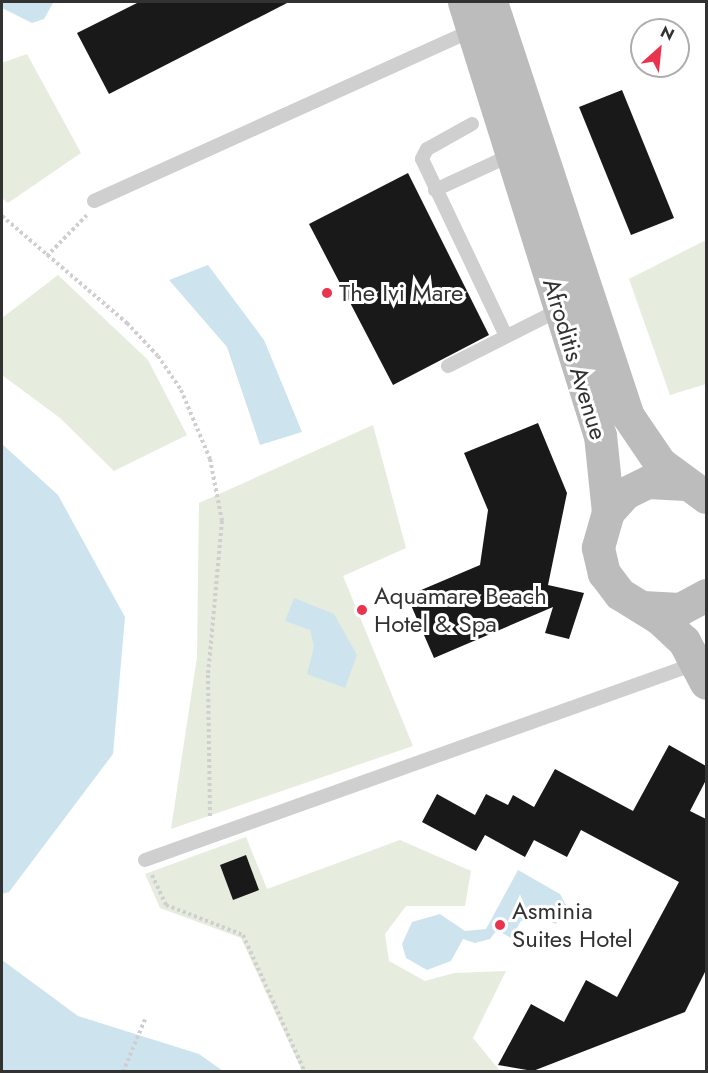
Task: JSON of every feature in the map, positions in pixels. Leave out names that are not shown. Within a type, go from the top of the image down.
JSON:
[{"type":"main road","name":"Afroditis Avenue","points":[[491,2],[628,416],[646,448],[696,490]]},
{"type":"main road","name":"Afroditis Avenue","points":[[469,16],[600,435],[608,512],[599,536],[604,573],[620,594],[670,627],[702,673]]},
{"type":"main road","points":[[608,512],[625,493],[648,482],[696,490]]},
{"type":"main road","points":[[642,607],[680,609],[706,595]]},
{"type":"lane","points":[[94,201],[469,16]]},
{"type":"lane","points":[[472,124],[423,153],[435,190],[506,336]]},
{"type":"lane","points":[[435,190],[511,155]]},
{"type":"lane","points":[[448,366],[561,309]]},
{"type":"lane","points":[[145,860],[210,836],[702,673]]},
{"type":"path","points":[[47,256],[82,223],[94,201]]},
{"type":"path","points":[[2,216],[127,322],[158,356],[181,390],[210,459],[222,521],[208,675],[210,836]]},
{"type":"path","points":[[145,860],[166,906],[243,935],[304,1071]]},
{"type":"path","points":[[123,1071],[146,1017]]},
{"type":"shaded area","points":[[27,54],[81,153],[8,203],[2,198],[2,63]]},
{"type":"shaded area","points":[[706,240],[706,384],[670,395],[629,279]]},
{"type":"shaded area","points":[[58,275],[148,360],[187,435],[114,471],[60,418],[2,375],[2,318]]},
{"type":"shaded area","points":[[373,425],[406,548],[343,576],[413,746],[171,829],[197,657],[199,503]]},
{"type":"shaded area","points":[[246,837],[267,889],[400,840],[471,871],[465,906],[406,906],[385,934],[389,961],[425,981],[454,973],[506,971],[473,1038],[500,1071],[302,1071],[241,938],[160,908],[145,874]]},
{"type":"water","points":[[2,2],[53,3],[44,19],[32,23],[2,8]]},
{"type":"water","points":[[208,265],[264,340],[302,432],[260,445],[227,347],[169,280]]},
{"type":"water","points":[[2,444],[58,495],[125,617],[113,754],[9,892],[2,894]]},
{"type":"water","points":[[294,598],[334,614],[357,655],[345,688],[307,674],[314,646],[310,630],[285,621]]},
{"type":"water","points":[[518,870],[560,894],[566,905],[556,924],[537,916],[521,921],[511,938],[497,930],[490,939],[475,943],[463,939],[451,961],[427,970],[406,958],[402,944],[412,922],[440,914],[465,931],[486,929]]},
{"type":"water","points":[[2,960],[78,1016],[199,1054],[223,1071],[2,1071]]},
{"type":"building","points":[[139,2],[289,2],[109,94],[77,33]]},
{"type":"building","points":[[622,90],[674,218],[631,235],[579,107]]},
{"type":"building","points":[[408,173],[489,335],[393,385],[309,224]]},
{"type":"building","points":[[538,423],[567,493],[548,585],[584,593],[569,639],[545,633],[553,607],[434,658],[407,596],[480,565],[488,510],[464,453]]},
{"type":"building","points":[[669,745],[706,766],[706,780],[690,811],[706,819],[706,970],[685,1012],[533,1071],[498,1065],[531,1004],[564,1022],[586,980],[617,997],[679,882],[581,830],[567,857],[534,840],[525,857],[485,835],[476,851],[422,822],[437,794],[475,815],[486,794],[508,805],[513,795],[534,807],[555,769],[633,811]]},
{"type":"building","points":[[246,855],[259,890],[233,900],[220,865]]},
{"type":"place","name":"The Ivi Mare","points":[[327,293]]},
{"type":"place","name":"Aquamare Beach Hotel & Spa","points":[[362,610]]},
{"type":"place","name":"Asminia Suites Hotel","points":[[500,925]]}]
